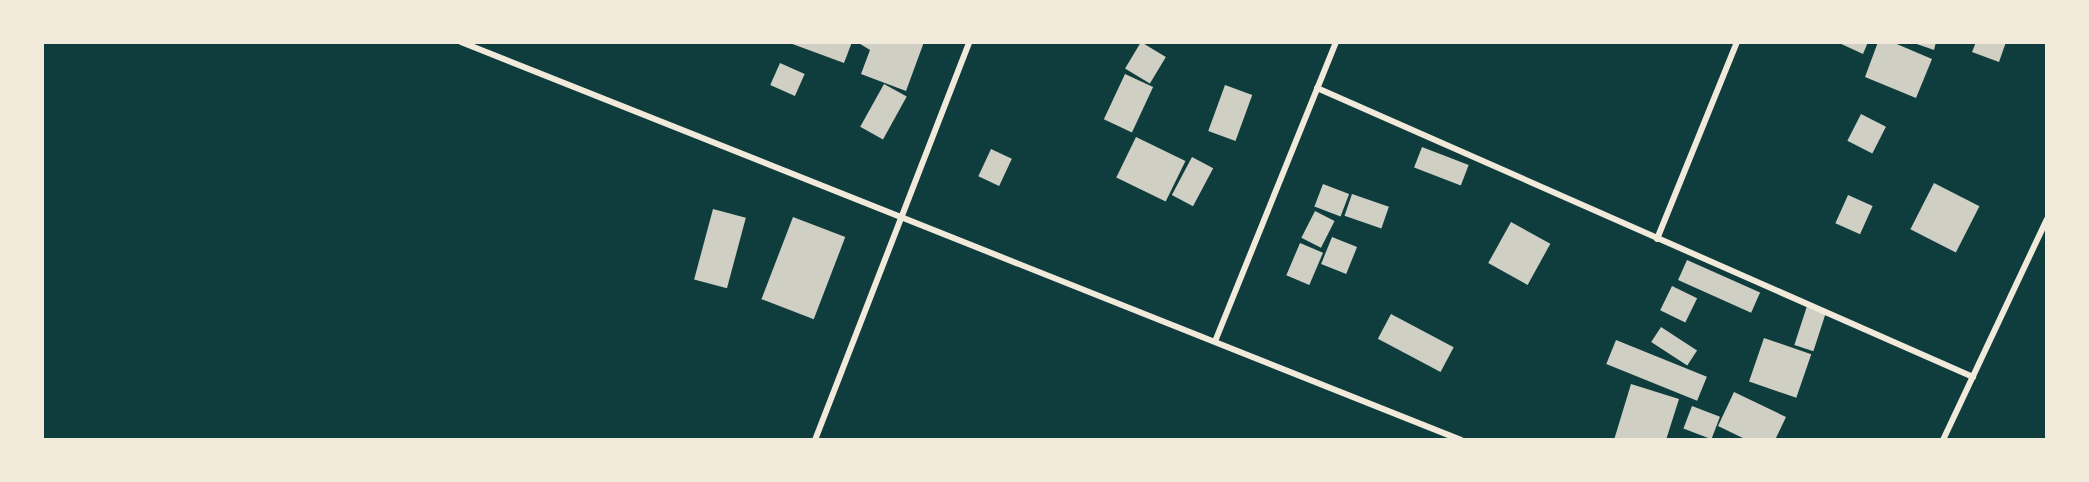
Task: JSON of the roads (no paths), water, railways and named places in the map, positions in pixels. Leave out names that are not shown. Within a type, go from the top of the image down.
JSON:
[{"type":"street","points":[[461,42],[903,221],[1216,339],[1461,440]]},
{"type":"street","points":[[815,440],[903,221],[969,42]]},
{"type":"street","points":[[1216,339],[1336,42]]},
{"type":"street","points":[[1657,239],[1737,42]]},
{"type":"street","points":[[1317,88],[1973,377]]},
{"type":"street","points":[[1943,440],[2047,219]]}]
